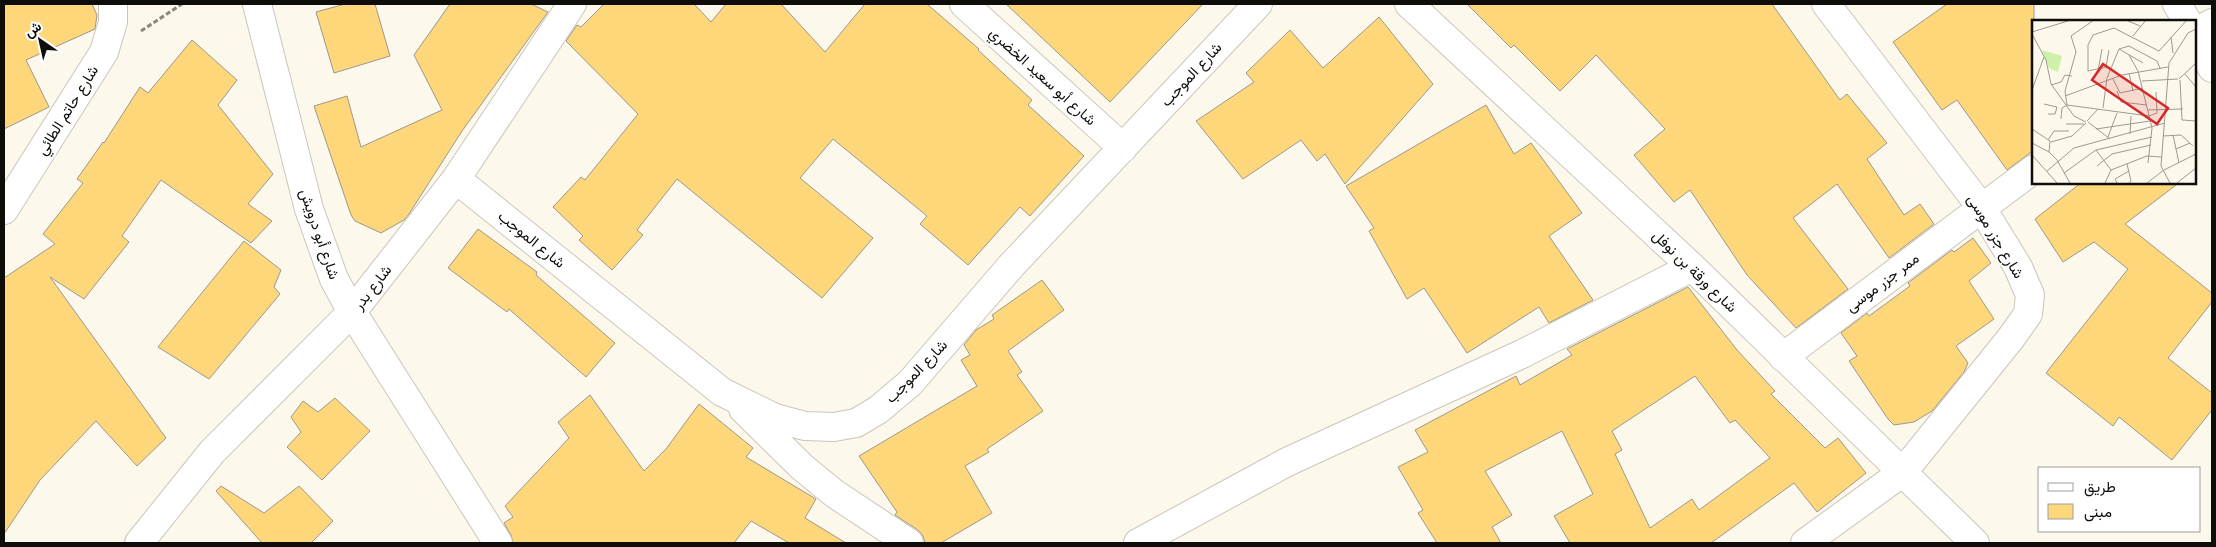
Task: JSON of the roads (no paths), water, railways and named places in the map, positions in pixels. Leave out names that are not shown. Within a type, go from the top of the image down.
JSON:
[{"type":"street","name":"شارع حاتم الطائي","points":[[4,210],[104,52],[113,22],[113,4]]},
{"type":"street","name":"شارع أبو درويش","points":[[257,4],[309,209],[334,279],[352,312],[498,543]]},
{"type":"street","name":"شارع بدر","points":[[139,543],[212,452],[352,312],[456,179],[572,4]]},
{"type":"street","name":"شارع أبو سعيد الخضري","points":[[964,4],[1123,148]]},
{"type":"street","name":"شارع الموجب","points":[[456,179],[722,392],[775,418],[805,426],[834,426],[856,423],[878,410],[910,383],[1011,266],[1258,4]]},
{"type":"street","name":"شارع ورقة بن نوفل","points":[[1409,4],[1692,266],[1975,543]]},
{"type":"street","name":"شارع جزر موسى","points":[[1805,543],[1903,472],[2012,338],[2028,314],[2030,294],[2022,276],[1981,207],[1826,4]]},
{"type":"street","points":[[2177,4],[2186,20]]},
{"type":"street","points":[[2203,51],[2212,22]]},
{"type":"street","name":"ممر جزر موسى","points":[[1783,357],[2032,170]]},
{"type":"street","points":[[1138,543],[1287,462],[1522,354],[1692,266]]},
{"type":"street","points":[[722,392],[757,422],[815,478],[835,494],[909,543]]}]
